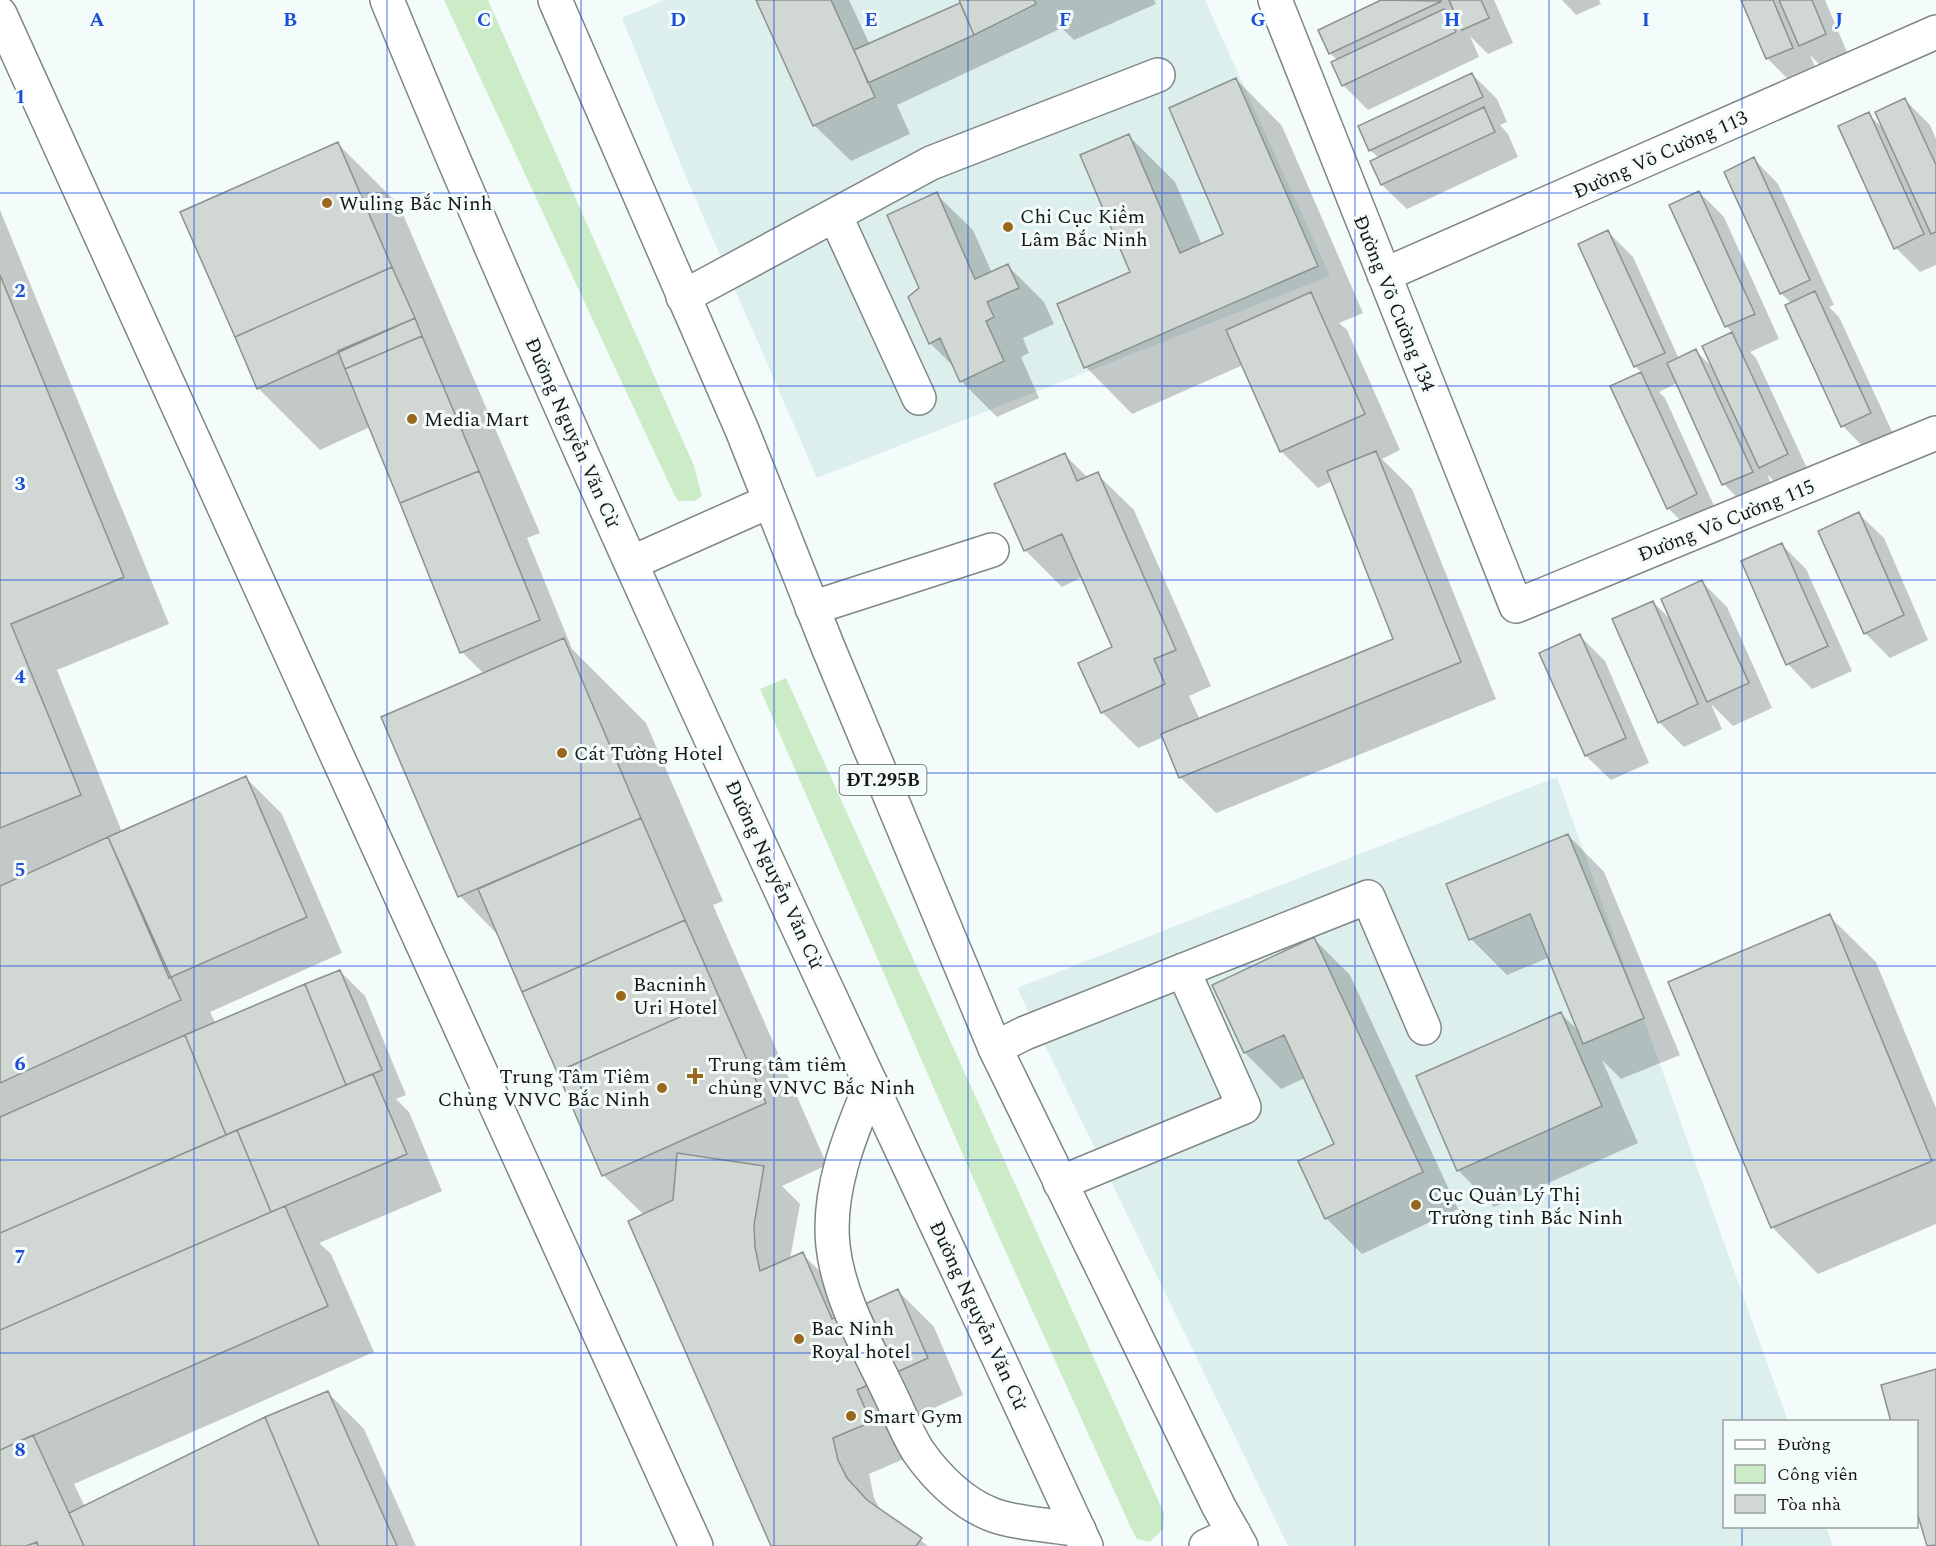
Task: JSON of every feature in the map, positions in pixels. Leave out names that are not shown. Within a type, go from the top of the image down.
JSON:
[{"type":"main road","name":"Đường Nguyễn Văn Cừ","points":[[387,0],[468,197],[631,563],[1082,1538]]},
{"type":"main road","name":"ĐT.295B","points":[[555,0],[771,501],[812,608],[994,1048],[1060,1182],[1227,1542]]},
{"type":"main road","name":"Đường Võ Cường 134","points":[[1275,0],[1516,606]]},
{"type":"main road","points":[[0,14],[696,1546]]},
{"type":"main road","name":"Đường Võ Cường 113","points":[[1384,275],[1936,32]]},
{"type":"main road","points":[[683,297],[931,163],[1158,75]]},
{"type":"main road","points":[[835,215],[919,398]]},
{"type":"main road","name":"Đường Võ Cường 115","points":[[1516,606],[1936,433]]},
{"type":"main road","points":[[631,563],[771,501]]},
{"type":"main road","points":[[812,608],[992,550]]},
{"type":"main road","points":[[994,1048],[1025,1033],[1368,897],[1424,1028]]},
{"type":"main road","points":[[1060,1182],[1244,1107],[1183,970]]},
{"type":"main road","points":[[872,1084],[852,1131],[837,1184],[833,1245],[840,1286],[867,1345],[918,1450],[942,1481],[967,1501],[994,1515],[1082,1538]]},
{"type":"shaded area","name":"Chi Cục Kiểm Lâm Bắc Ninh","points":[[664,0],[1205,0],[1330,276],[817,478],[686,177],[622,18]]},
{"type":"shaded area","name":"Cục Quản Lý Thị Trường tỉnh Bắc Ninh","points":[[1557,777],[1788,1420],[1723,1420],[1723,1528],[1826,1528],[1833,1546],[1288,1546],[1017,988]]},
{"type":"green space","points":[[444,0],[488,0],[694,466],[702,496],[694,501],[678,501],[671,488]]},
{"type":"green space","points":[[786,678],[1164,1513],[1163,1529],[1150,1542],[1137,1539],[1131,1528],[994,1226],[760,689]]},
{"type":"building","points":[[756,0],[831,0],[875,97],[813,126]]},
{"type":"building","points":[[959,0],[1034,0],[1036,4],[974,35]]},
{"type":"building","points":[[1381,0],[1442,1],[1329,54],[1318,30]]},
{"type":"building","points":[[1449,0],[1481,0],[1489,18],[1462,30]]},
{"type":"building","points":[[1741,0],[1773,0],[1793,48],[1766,59]]},
{"type":"building","points":[[1779,0],[1812,0],[1826,34],[1799,46]]},
{"type":"building","points":[[960,3],[974,35],[868,83],[854,50]]},
{"type":"building","points":[[1444,9],[1456,32],[1342,86],[1331,62]]},
{"type":"building","points":[[1472,73],[1483,97],[1369,151],[1358,126]]},
{"type":"building","points":[[1236,78],[1318,266],[1084,368],[1057,304],[1130,272],[1080,155],[1129,134],[1180,253],[1223,234],[1169,108]]},
{"type":"building","points":[[1905,98],[1936,165],[1936,232],[1931,234],[1875,112]]},
{"type":"building","points":[[1484,107],[1495,132],[1381,185],[1370,161]]},
{"type":"building","points":[[1869,112],[1924,234],[1894,249],[1838,126]]},
{"type":"building","points":[[338,142],[392,267],[235,337],[180,212]]},
{"type":"building","points":[[1754,157],[1810,280],[1780,294],[1724,172]]},
{"type":"building","points":[[1699,191],[1755,314],[1725,327],[1669,205]]},
{"type":"building","points":[[937,192],[975,279],[1008,264],[1019,288],[987,302],[994,317],[986,321],[1004,361],[960,382],[940,338],[929,344],[908,297],[919,288],[887,215]]},
{"type":"building","points":[[1608,230],[1665,353],[1634,367],[1578,244]]},
{"type":"building","points":[[392,267],[415,318],[257,389],[235,337]]},
{"type":"building","points":[[0,275],[124,577],[11,624],[81,795],[0,828]]},
{"type":"building","points":[[1815,291],[1871,413],[1841,427],[1785,305]]},
{"type":"building","points":[[1311,292],[1365,414],[1280,452],[1226,330]]},
{"type":"building","points":[[415,318],[422,336],[345,369],[338,351]]},
{"type":"building","points":[[1732,332],[1788,454],[1759,468],[1702,346]]},
{"type":"building","points":[[422,336],[479,471],[400,503],[345,369]]},
{"type":"building","points":[[1696,349],[1753,472],[1722,485],[1667,363]]},
{"type":"building","points":[[1641,372],[1697,494],[1667,509],[1610,386]]},
{"type":"building","points":[[1376,451],[1461,662],[1179,778],[1161,734],[1393,639],[1327,471]]},
{"type":"building","points":[[1065,453],[1077,481],[1098,472],[1176,650],[1154,659],[1165,684],[1101,713],[1078,663],[1112,647],[1062,534],[1024,551],[994,484]]},
{"type":"building","points":[[479,471],[540,620],[460,653],[400,503]]},
{"type":"building","points":[[1859,512],[1904,615],[1864,634],[1818,531]]},
{"type":"building","points":[[1782,543],[1828,646],[1786,665],[1741,561]]},
{"type":"building","points":[[1702,580],[1749,683],[1707,702],[1661,599]]},
{"type":"building","points":[[1653,601],[1698,704],[1658,723],[1612,619]]},
{"type":"building","points":[[1580,634],[1626,738],[1585,756],[1539,653]]},
{"type":"building","points":[[564,638],[641,818],[458,897],[381,717]]},
{"type":"building","points":[[246,776],[307,917],[169,978],[108,837]]},
{"type":"building","points":[[641,818],[685,920],[522,992],[478,889]]},
{"type":"building","points":[[1568,834],[1644,1018],[1583,1044],[1530,914],[1469,940],[1446,884]]},
{"type":"building","points":[[108,837],[181,1000],[0,1083],[0,886]]},
{"type":"building","points":[[1830,914],[1932,1161],[1771,1228],[1668,982]]},
{"type":"building","name":"Bacninh Uri Hotel","points":[[685,920],[720,999],[557,1072],[522,992]]},
{"type":"building","points":[[1314,937],[1423,1172],[1325,1219],[1298,1161],[1334,1144],[1284,1035],[1244,1053],[1212,985]]},
{"type":"building","points":[[340,970],[382,1070],[346,1085],[305,984]]},
{"type":"building","points":[[305,984],[346,1085],[226,1135],[185,1035]]},
{"type":"building","name":"Trung Tâm Tiêm Chủng VNVC Bắc Ninh","points":[[720,999],[766,1103],[602,1176],[557,1072]]},
{"type":"building","points":[[1561,1012],[1602,1106],[1457,1171],[1416,1076]]},
{"type":"building","points":[[185,1035],[226,1135],[0,1233],[0,1117]]},
{"type":"building","points":[[373,1074],[407,1154],[271,1212],[237,1130]]},
{"type":"building","points":[[237,1130],[271,1212],[0,1330],[0,1233]]},
{"type":"building","name":"Bac Ninh Royal hotel","points":[[677,1153],[764,1166],[754,1225],[755,1247],[760,1271],[803,1252],[832,1319],[898,1289],[928,1358],[857,1390],[871,1422],[833,1438],[838,1460],[847,1478],[867,1500],[922,1538],[916,1546],[771,1546],[628,1221],[673,1200]]},
{"type":"building","points":[[285,1206],[328,1306],[0,1450],[0,1330]]},
{"type":"building","points":[[1936,1369],[1936,1545],[1927,1546],[1918,1516],[1918,1420],[1890,1420],[1881,1385]]},
{"type":"building","points":[[328,1391],[397,1546],[319,1546],[265,1417]]},
{"type":"building","points":[[265,1417],[319,1546],[84,1546],[69,1513]]},
{"type":"building","points":[[33,1435],[84,1546],[38,1546],[37,1542],[26,1546],[0,1546],[0,1450]]},
{"type":"place","name":"Wuling Bắc Ninh","points":[[327,203]]},
{"type":"place","name":"Chi Cục Kiểm Lâm Bắc Ninh","points":[[1008,227]]},
{"type":"place","name":"Media Mart","points":[[412,419]]},
{"type":"place","name":"Cát Tường Hotel","points":[[562,753]]},
{"type":"place","name":"Bacninh Uri Hotel","points":[[621,996]]},
{"type":"place","name":"Trung tâm tiêm chủng VNVC Bắc Ninh","points":[[695,1076]]},
{"type":"place","name":"Trung Tâm Tiêm Chủng VNVC Bắc Ninh","points":[[662,1088]]},
{"type":"place","name":"Cục Quản Lý Thị Trường tỉnh Bắc Ninh","points":[[1416,1205]]},
{"type":"place","name":"Bac Ninh Royal hotel","points":[[799,1339]]},
{"type":"place","name":"Smart Gym","points":[[851,1416]]}]
